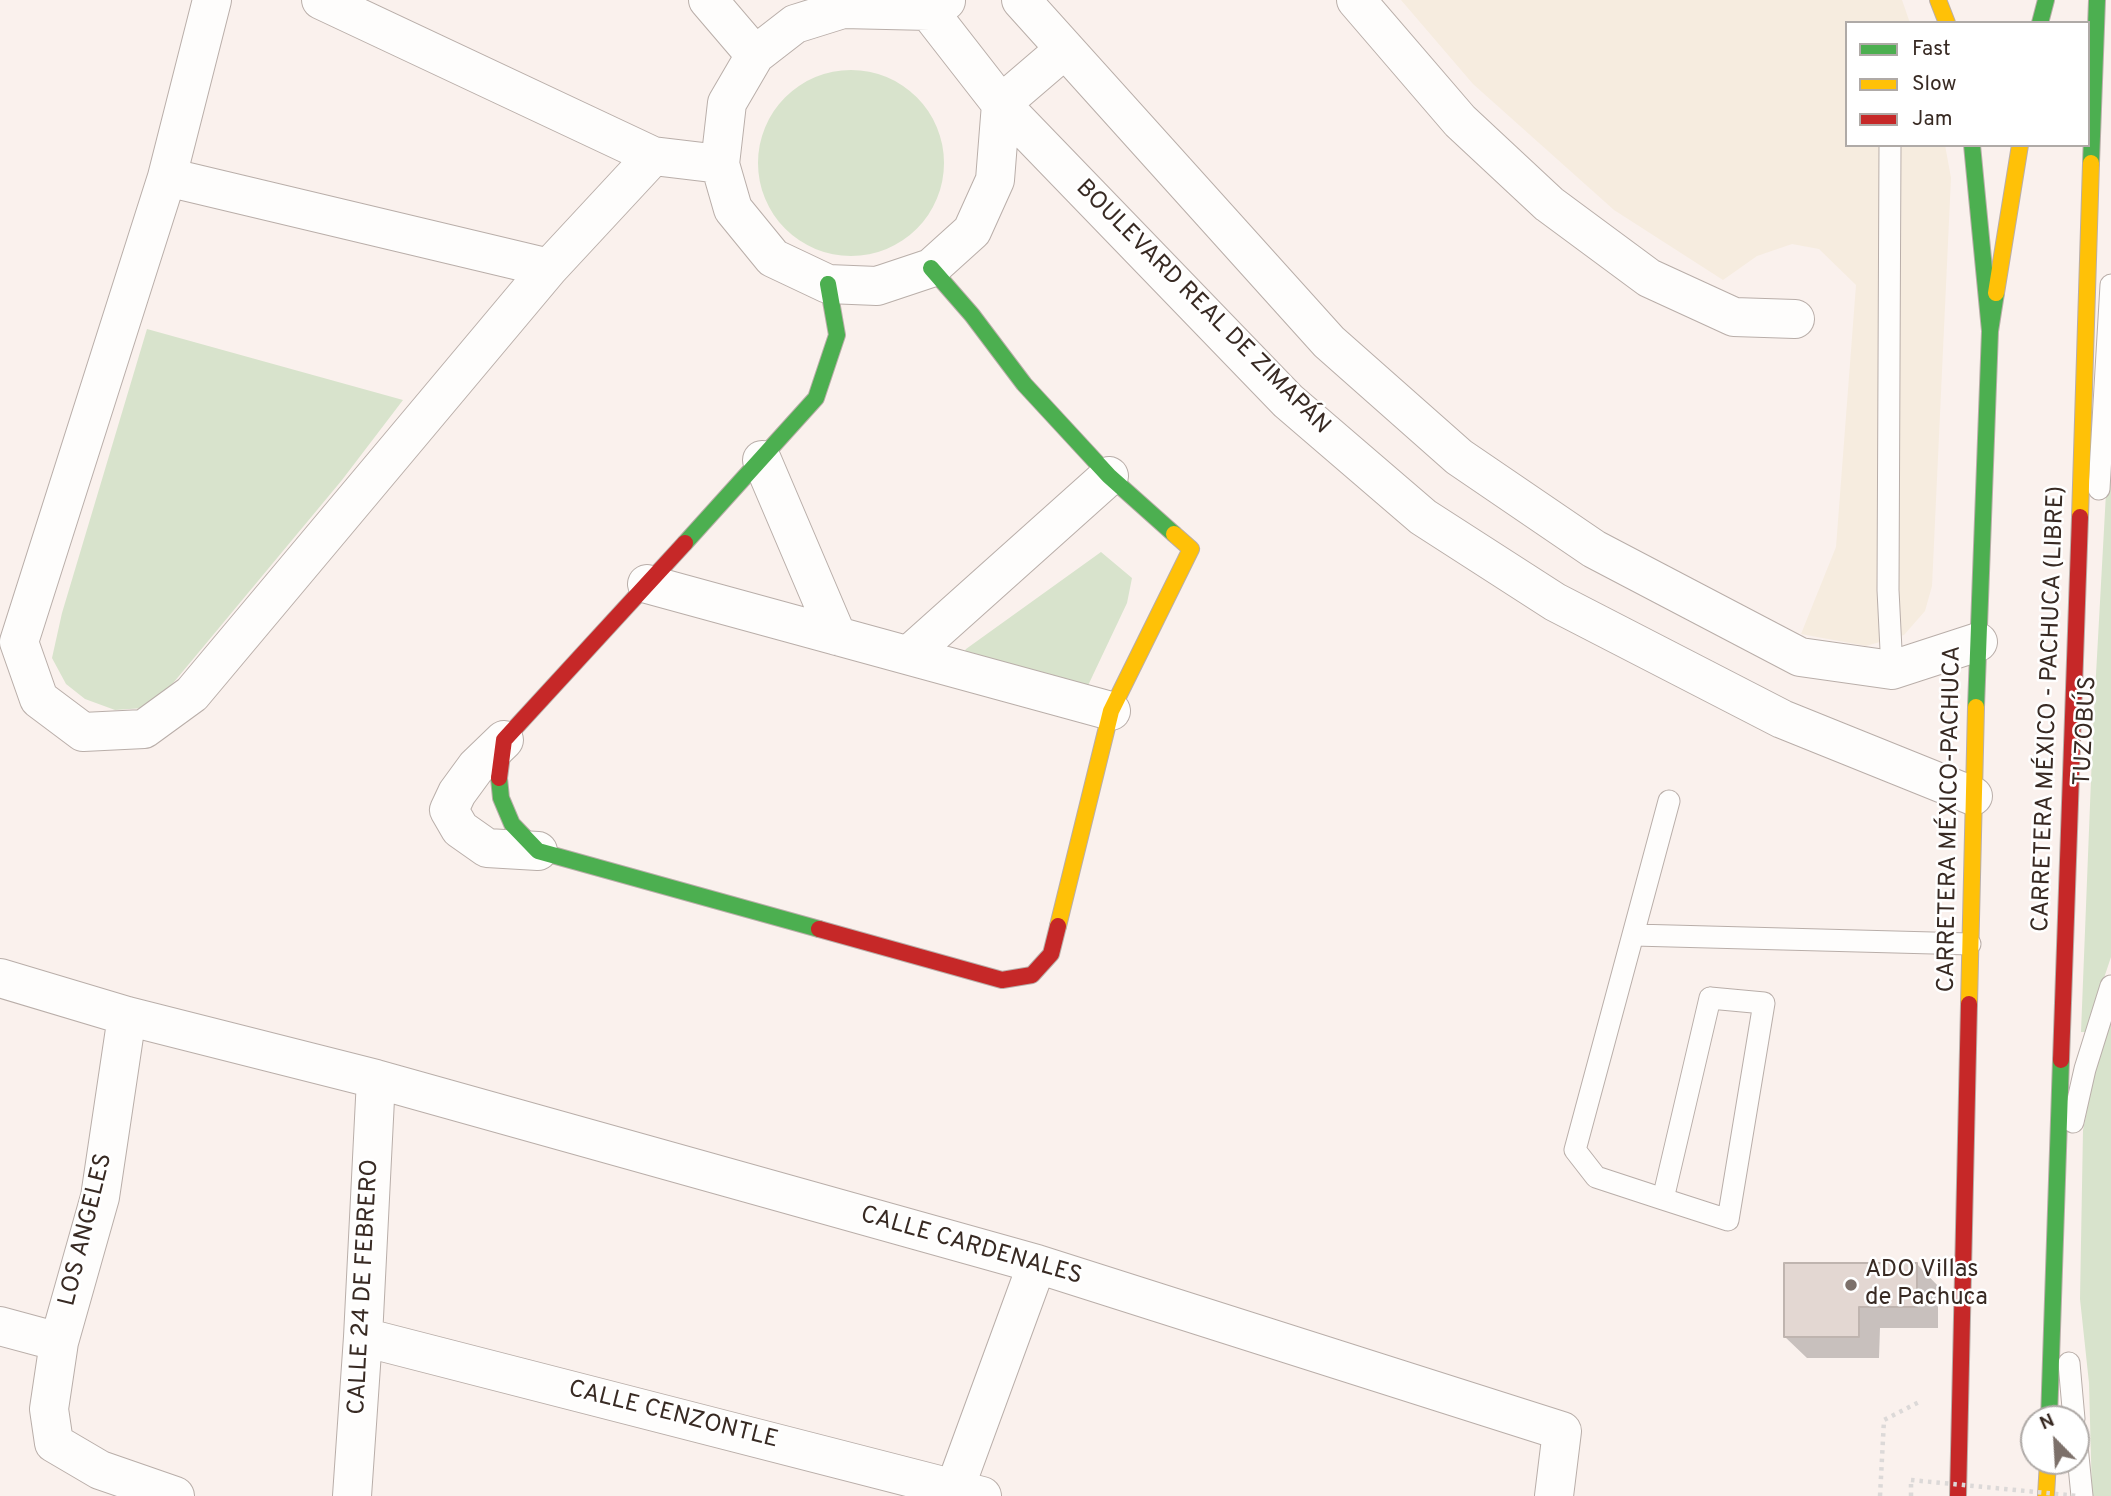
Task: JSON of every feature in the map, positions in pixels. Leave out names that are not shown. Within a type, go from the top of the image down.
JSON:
[{"type":"main road","points":[[1938,0],[1946,21]]},
{"type":"main road","points":[[2041,21],[2046,0]]},
{"type":"main road","name":"CARRETERA MÉXICO - PACHUCA (LIBRE)","points":[[2049,1405],[2097,0]]},
{"type":"main road","points":[[1972,147],[1990,331]]},
{"type":"main road","name":"CARRETERA MÉXICO-PACHUCA","points":[[1958,1496],[1973,796],[1990,331],[2020,147]]},
{"type":"main road","points":[[828,284],[837,335],[816,398],[505,740],[499,776],[501,798],[512,824],[538,851],[1002,980],[1032,975],[1051,954],[1111,711],[1191,549],[1109,476],[1024,384],[972,315],[930,268]]},
{"type":"main road","points":[[2046,1496],[2047,1475]]},
{"type":"street","points":[[212,0],[167,177],[19,642],[39,699],[83,732],[144,729],[192,694],[549,268],[653,156]]},
{"type":"street","points":[[321,0],[653,156],[720,164]]},
{"type":"street","points":[[708,0],[755,55]]},
{"type":"street","points":[[1021,0],[1329,342],[1459,457],[1594,549],[1800,657],[1892,670],[1978,642]]},
{"type":"street","points":[[1356,0],[1460,121],[1549,204],[1650,278],[1734,317],[1796,319]]},
{"type":"street","points":[[933,4],[843,9],[795,24],[755,55],[727,103],[720,164],[733,209],[773,258],[828,284],[877,286],[930,268],[972,231],[995,180],[1002,104],[1064,50]]},
{"type":"street","name":"BOULEVARD REAL DE ZIMAPÁN","points":[[933,4],[1002,104],[1288,401],[1423,517],[1555,602],[1782,719],[1973,796]]},
{"type":"street","points":[[167,177],[549,268]]},
{"type":"street","points":[[762,460],[837,636]]},
{"type":"street","points":[[909,655],[1109,476]]},
{"type":"street","points":[[647,584],[1111,711]]},
{"type":"street","points":[[505,740],[476,766],[449,810],[460,829],[487,848],[538,851]]},
{"type":"street","points":[[0,978],[127,1016],[376,1079]]},
{"type":"street","name":"LOS ANGELES","points":[[127,1016],[100,1196],[59,1342],[49,1409],[54,1443],[100,1470],[175,1496]]},
{"type":"street","name":"CALLE CARDENALES","points":[[376,1079],[1037,1264],[1562,1431],[1554,1496]]},
{"type":"street","name":"CALLE 24 DE FEBRERO","points":[[352,1496],[376,1079]]},
{"type":"street","points":[[963,1493],[1037,1264]]},
{"type":"street","points":[[0,1326],[59,1342]]},
{"type":"street","name":"CALLE CENZONTLE","points":[[363,1338],[963,1493]]},
{"type":"lane","points":[[1890,147],[1888,590],[1892,670]]},
{"type":"lane","name":"TUZOBÚS","points":[[2070,1134],[2086,734],[2111,285]]},
{"type":"lane","points":[[1663,1199],[1710,998],[1764,1003],[1728,1220],[1663,1199],[1596,1177],[1575,1150],[1669,801]]},
{"type":"lane","points":[[1634,936],[1970,944]]},
{"type":"lane","points":[[2068,1405],[2070,1134],[2085,1069],[2111,986]]},
{"type":"lane","points":[[2069,1363],[2073,1405]]},
{"type":"lane","points":[[2067,1475],[2067,1496]]},
{"type":"lane","points":[[2079,1475],[2080,1496]]},
{"type":"path","points":[[1881,1496],[1884,1420],[1961,1380]]},
{"type":"path","points":[[1911,1496],[1911,1480],[2080,1496]]},
{"type":"shaded area","points":[[1401,0],[1902,0],[1909,21],[1845,21],[1845,147],[1945,147],[1951,178],[1932,586],[1925,611],[1904,635],[1866,646],[1801,634],[1836,547],[1856,285],[1819,249],[1792,244],[1757,256],[1723,280],[1614,210],[1473,84]]},
{"type":"green space","points":[[851,70],[869,71],[887,77],[903,85],[917,97],[929,111],[937,127],[943,145],[943,181],[937,199],[929,215],[917,229],[903,241],[887,249],[869,255],[851,256],[833,255],[815,249],[799,241],[785,229],[773,215],[765,199],[759,181],[758,163],[759,145],[765,127],[773,111],[785,97],[799,85],[815,77],[833,71]]},
{"type":"green space","points":[[147,329],[403,400],[342,480],[169,688],[144,708],[115,710],[85,699],[66,684],[52,658],[62,613]]},
{"type":"green space","points":[[2111,402],[2111,957],[2086,1032],[2081,1032],[2093,729]]},
{"type":"green space","points":[[1101,552],[1132,578],[1127,603],[1075,713],[950,675],[966,649]]},
{"type":"green space","points":[[2111,1012],[2111,1496],[2092,1496],[2089,1383],[2080,1299],[2083,1130],[2098,1057]]},
{"type":"building","name":"ADO Villas de Pachuca","points":[[1784,1263],[1917,1263],[1917,1307],[1859,1307],[1859,1337],[1784,1337]]},
{"type":"traffic: fast","points":[[2041,21],[2046,0]]},
{"type":"traffic: fast","points":[[2091,163],[2097,0]]},
{"type":"traffic: fast","points":[[1972,147],[1990,331]]},
{"type":"traffic: fast","points":[[931,268],[972,315],[1024,384],[1109,476],[1174,534]]},
{"type":"traffic: fast","points":[[685,543],[816,398],[837,335],[828,284]]},
{"type":"traffic: fast","points":[[1976,707],[1990,331],[1996,293]]},
{"type":"traffic: fast","points":[[499,778],[501,798],[512,824],[538,851],[819,929]]},
{"type":"traffic: fast","points":[[2049,1405],[2061,1060]]},
{"type":"traffic: slow","points":[[1938,0],[1946,21]]},
{"type":"traffic: slow","points":[[1996,293],[2020,147]]},
{"type":"traffic: slow","points":[[2080,517],[2091,163]]},
{"type":"traffic: slow","points":[[1058,926],[1111,711],[1191,549],[1174,534]]},
{"type":"traffic: slow","points":[[1969,1004],[1976,707]]},
{"type":"traffic: slow","points":[[2046,1496],[2047,1475]]},
{"type":"traffic: jam","points":[[2061,1060],[2080,517]]},
{"type":"traffic: jam","points":[[499,778],[504,740],[685,543]]},
{"type":"traffic: jam","points":[[819,929],[1002,980],[1032,975],[1051,954],[1058,926]]},
{"type":"traffic: jam","points":[[1958,1496],[1969,1004]]},
{"type":"place","name":"ADO Villas de Pachuca","points":[[1851,1285]]}]
